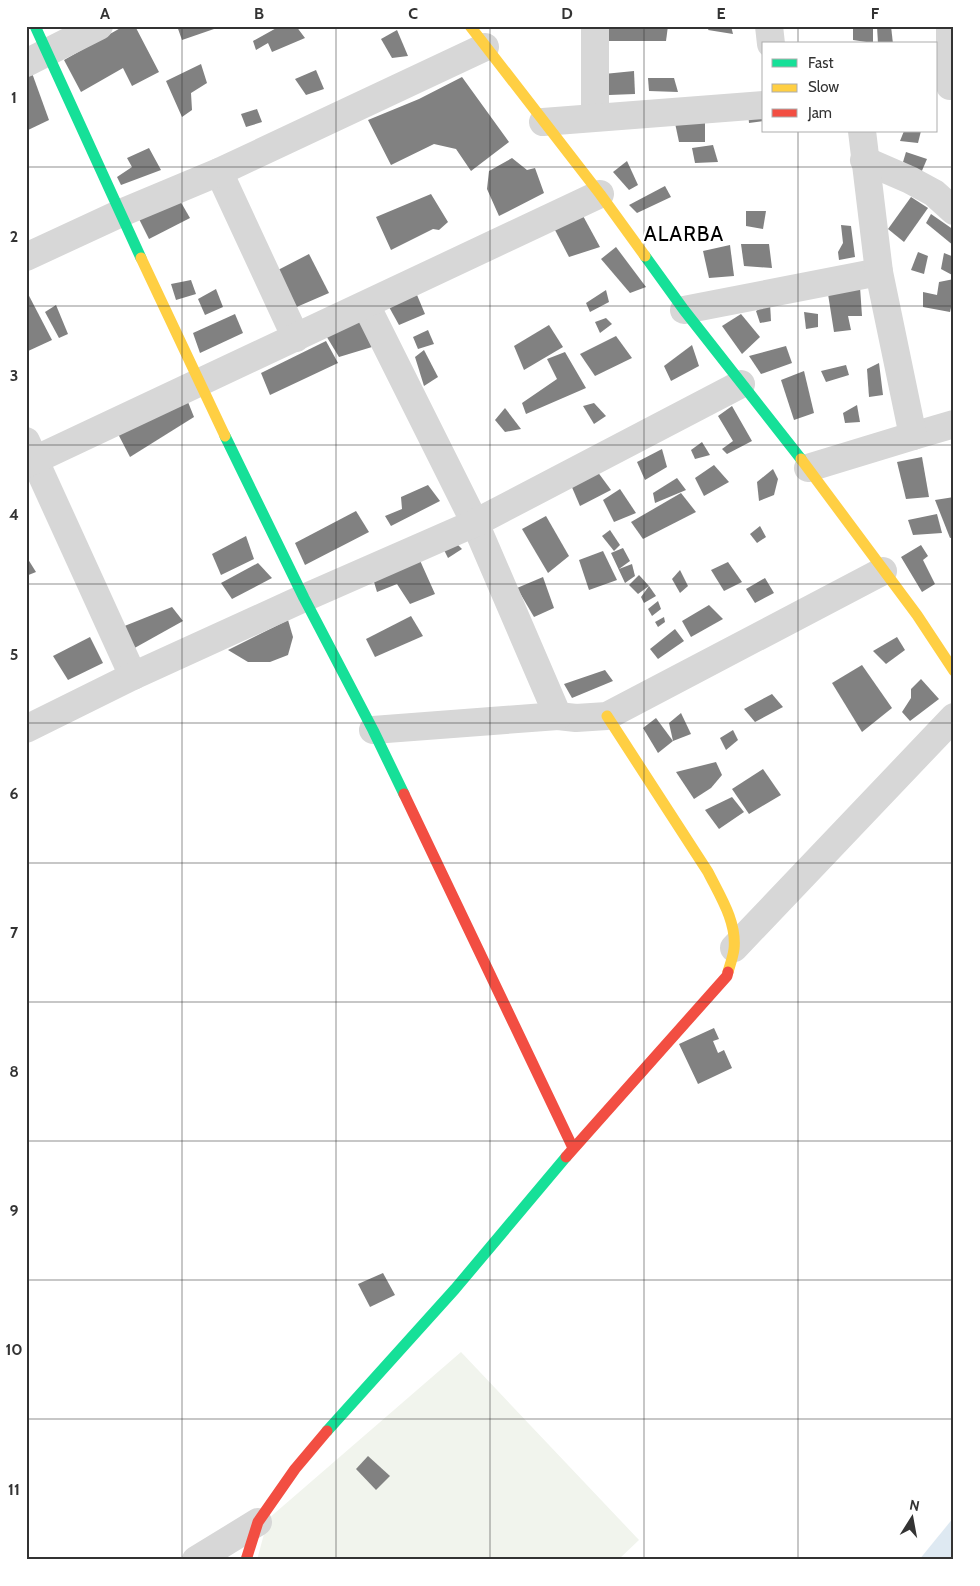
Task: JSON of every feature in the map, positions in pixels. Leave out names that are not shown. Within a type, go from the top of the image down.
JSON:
[{"type":"street","points":[[35,26],[37,58],[121,213],[199,384],[304,598],[373,730],[573,1148]]},
{"type":"street","points":[[37,58],[99,26]]},
{"type":"street","points":[[595,26],[595,118]]},
{"type":"street","points":[[769,26],[771,42]]},
{"type":"street","points":[[947,87],[950,26]]},
{"type":"street","points":[[26,257],[121,213],[219,172],[477,36],[600,194],[684,310],[808,468],[950,659]]},
{"type":"street","points":[[543,122],[762,105]]},
{"type":"street","points":[[862,132],[879,272],[913,436]]},
{"type":"street","points":[[864,160],[910,180],[934,193],[954,212]]},
{"type":"street","points":[[219,172],[296,338]]},
{"type":"street","points":[[133,676],[29,455],[199,384],[600,194]]},
{"type":"street","points":[[684,310],[879,272]]},
{"type":"street","points":[[366,305],[475,523],[558,716]]},
{"type":"street","points":[[26,729],[133,676],[475,523],[741,384]]},
{"type":"street","points":[[808,468],[954,424]]},
{"type":"street","points":[[373,730],[558,716],[576,718],[608,716],[883,571]]},
{"type":"street","points":[[246,1560],[258,1522],[295,1469],[337,1418],[456,1289],[573,1148],[727,976],[734,948],[732,924],[708,872],[608,716]]},
{"type":"street","points":[[734,948],[954,717]]},
{"type":"street","points":[[196,1560],[258,1522]]},
{"type":"shaded area","points":[[461,1352],[639,1540],[618,1560],[257,1560],[268,1519]]},
{"type":"shaded area","points":[[954,1517],[954,1560],[919,1560]]},
{"type":"building","points":[[124,26],[135,26],[159,72],[132,86],[123,68],[81,92],[64,60]]},
{"type":"building","points":[[177,26],[212,26],[214,29],[182,40]]},
{"type":"building","points":[[280,26],[296,26],[305,38],[272,52],[268,43],[256,50],[253,41]]},
{"type":"building","points":[[608,26],[668,26],[666,41],[609,41]]},
{"type":"building","points":[[710,26],[731,26],[733,34],[708,30]]},
{"type":"building","points":[[853,26],[873,26],[873,42],[853,40]]},
{"type":"building","points":[[877,26],[891,26],[893,42],[878,42]]},
{"type":"building","points":[[397,30],[408,56],[392,58],[381,39]]},
{"type":"building","points":[[28,62],[49,120],[26,131],[26,63]]},
{"type":"building","points":[[201,64],[207,83],[191,93],[192,110],[182,117],[166,81]]},
{"type":"building","points":[[316,70],[324,89],[306,95],[295,79]]},
{"type":"building","points":[[634,71],[635,94],[609,95],[604,74]]},
{"type":"building","points":[[462,77],[509,142],[471,171],[456,149],[434,144],[391,165],[368,120],[419,99]]},
{"type":"building","points":[[648,78],[674,78],[678,92],[649,91]]},
{"type":"building","points":[[257,109],[262,122],[246,127],[241,114]]},
{"type":"building","points":[[762,110],[762,121],[749,123],[748,112]]},
{"type":"building","points":[[705,117],[705,142],[679,142],[675,123]]},
{"type":"building","points":[[904,132],[921,132],[918,143],[900,141]]},
{"type":"building","points":[[713,145],[718,162],[695,163],[692,148]]},
{"type":"building","points":[[149,148],[161,170],[121,185],[117,177],[132,167],[127,158]]},
{"type":"building","points":[[906,152],[927,159],[921,173],[903,162]]},
{"type":"building","points":[[512,158],[527,170],[535,168],[544,193],[499,216],[487,189],[489,171]]},
{"type":"building","points":[[627,161],[638,185],[629,190],[613,172]]},
{"type":"building","points":[[665,186],[671,197],[637,213],[629,205]]},
{"type":"building","points":[[431,194],[448,222],[439,230],[433,229],[391,250],[376,217]]},
{"type":"building","points":[[911,197],[928,208],[904,242],[888,229]]},
{"type":"building","points":[[179,199],[190,218],[149,239],[139,219]]},
{"type":"building","points":[[746,211],[766,211],[763,229],[746,226]]},
{"type":"building","points":[[582,214],[600,247],[569,257],[555,230]]},
{"type":"building","points":[[931,214],[954,230],[954,246],[926,223]]},
{"type":"building","points":[[841,225],[851,226],[855,257],[839,260],[838,252],[843,243]]},
{"type":"building","points":[[741,244],[769,244],[772,268],[744,266]]},
{"type":"building","points":[[730,245],[734,276],[709,278],[703,251]]},
{"type":"building","points":[[616,247],[646,287],[630,293],[601,259]]},
{"type":"building","points":[[918,252],[928,256],[924,274],[911,270]]},
{"type":"building","points":[[944,253],[954,257],[954,276],[941,269]]},
{"type":"building","points":[[309,254],[329,293],[292,309],[278,270]]},
{"type":"building","points":[[954,279],[954,295],[950,312],[923,307],[923,292],[937,295],[939,282]]},
{"type":"building","points":[[191,280],[196,294],[176,300],[171,284]]},
{"type":"building","points":[[860,287],[862,316],[848,316],[851,330],[834,332],[828,294]]},
{"type":"building","points":[[216,289],[223,307],[205,315],[198,299]]},
{"type":"building","points":[[26,290],[52,340],[26,352]]},
{"type":"building","points":[[606,290],[609,302],[590,312],[586,303]]},
{"type":"building","points":[[417,295],[425,314],[399,325],[389,307]]},
{"type":"building","points":[[770,303],[771,321],[760,323],[756,311]]},
{"type":"building","points":[[56,305],[68,334],[59,338],[45,312]]},
{"type":"building","points":[[804,312],[818,314],[818,327],[806,329]]},
{"type":"building","points":[[235,314],[243,333],[200,353],[193,333]]},
{"type":"building","points":[[741,314],[760,337],[742,354],[722,326]]},
{"type":"building","points":[[606,318],[612,324],[600,333],[595,322]]},
{"type":"building","points":[[359,320],[372,347],[339,357],[325,334]]},
{"type":"building","points":[[549,325],[563,347],[524,370],[514,346]]},
{"type":"building","points":[[428,330],[434,344],[418,349],[413,337]]},
{"type":"building","points":[[616,336],[632,358],[595,376],[580,354]]},
{"type":"building","points":[[326,341],[338,363],[270,395],[261,373]]},
{"type":"building","points":[[692,345],[699,366],[671,381],[664,366]]},
{"type":"building","points":[[786,346],[792,363],[761,374],[749,356]]},
{"type":"building","points":[[424,350],[438,377],[424,386],[415,357]]},
{"type":"building","points":[[565,352],[586,388],[526,414],[522,403],[557,379],[547,359]]},
{"type":"building","points":[[879,363],[883,395],[869,397],[867,369]]},
{"type":"building","points":[[846,365],[849,375],[826,382],[821,371]]},
{"type":"building","points":[[804,371],[814,413],[794,420],[781,380]]},
{"type":"building","points":[[188,402],[194,417],[130,457],[117,432]]},
{"type":"building","points":[[594,403],[606,416],[594,424],[583,406]]},
{"type":"building","points":[[857,405],[860,422],[845,423],[843,413]]},
{"type":"building","points":[[732,406],[752,441],[727,454],[722,449],[733,441],[718,416]]},
{"type":"building","points":[[505,408],[521,429],[505,432],[495,420]]},
{"type":"building","points":[[702,442],[710,455],[695,459],[691,450]]},
{"type":"building","points":[[662,449],[667,467],[645,480],[637,462]]},
{"type":"building","points":[[922,457],[929,497],[906,499],[897,462]]},
{"type":"building","points":[[714,465],[729,482],[704,496],[695,478]]},
{"type":"building","points":[[773,469],[778,479],[774,495],[759,501],[757,482]]},
{"type":"building","points":[[597,471],[611,490],[580,506],[571,485]]},
{"type":"building","points":[[677,478],[686,490],[655,503],[653,493]]},
{"type":"building","points":[[428,485],[440,501],[391,526],[385,516],[402,509],[401,497]]},
{"type":"building","points":[[620,489],[636,513],[614,522],[603,500]]},
{"type":"building","points":[[681,493],[696,512],[643,539],[631,522]]},
{"type":"building","points":[[954,497],[954,537],[950,538],[935,500]]},
{"type":"building","points":[[356,511],[369,532],[305,565],[295,543]]},
{"type":"building","points":[[937,514],[942,533],[913,535],[908,520]]},
{"type":"building","points":[[546,516],[569,556],[548,573],[522,529]]},
{"type":"building","points":[[760,526],[766,537],[757,543],[750,534]]},
{"type":"building","points":[[610,530],[620,545],[614,551],[602,536]]},
{"type":"building","points":[[246,536],[254,559],[221,575],[212,554]]},
{"type":"building","points":[[455,542],[462,549],[448,558],[443,548]]},
{"type":"building","points":[[921,545],[928,556],[923,560],[935,584],[922,592],[901,557]]},
{"type":"building","points":[[623,548],[630,561],[619,569],[632,564],[635,576],[625,583],[611,553]]},
{"type":"building","points":[[603,551],[617,580],[589,590],[579,560]]},
{"type":"building","points":[[26,556],[36,572],[26,576]]},
{"type":"building","points":[[418,556],[435,594],[410,604],[397,584],[377,592],[374,582]]},
{"type":"building","points":[[728,562],[742,582],[724,591],[711,570]]},
{"type":"building","points":[[258,563],[272,578],[232,599],[221,583]]},
{"type":"building","points":[[680,570],[688,586],[680,593],[672,579]]},
{"type":"building","points":[[639,575],[649,586],[638,594],[629,585]]},
{"type":"building","points":[[543,577],[554,608],[534,617],[517,588]]},
{"type":"building","points":[[765,578],[774,593],[755,603],[746,589]]},
{"type":"building","points":[[649,586],[656,596],[644,603],[641,597]]},
{"type":"building","points":[[658,601],[661,609],[652,616],[648,609]]},
{"type":"building","points":[[709,605],[723,619],[691,637],[682,621]]},
{"type":"building","points":[[172,607],[183,621],[131,650],[122,627]]},
{"type":"building","points":[[411,616],[423,636],[375,657],[366,639]]},
{"type":"building","points":[[664,617],[665,622],[658,627],[655,622]]},
{"type":"building","points":[[288,620],[293,637],[288,655],[270,662],[248,662],[228,650]]},
{"type":"building","points":[[675,629],[684,641],[658,659],[650,649]]},
{"type":"building","points":[[90,637],[103,663],[68,680],[53,656]]},
{"type":"building","points":[[897,637],[905,650],[886,664],[873,651]]},
{"type":"building","points":[[862,665],[892,708],[862,732],[832,683]]},
{"type":"building","points":[[605,670],[613,681],[572,698],[564,684]]},
{"type":"building","points":[[921,679],[939,699],[910,721],[902,712],[911,698],[911,689]]},
{"type":"building","points":[[772,694],[783,707],[755,722],[744,709]]},
{"type":"building","points":[[681,713],[691,734],[673,741],[669,723]]},
{"type":"building","points":[[656,718],[673,741],[658,753],[643,728]]},
{"type":"building","points":[[733,730],[738,740],[726,750],[720,738]]},
{"type":"building","points":[[716,762],[722,775],[711,788],[694,799],[676,772]]},
{"type":"building","points":[[763,769],[781,795],[749,814],[732,789]]},
{"type":"building","points":[[732,797],[744,812],[719,829],[705,810]]},
{"type":"building","points":[[714,1028],[719,1039],[713,1041],[718,1053],[724,1050],[732,1068],[698,1084],[679,1044]]},
{"type":"building","points":[[383,1273],[395,1295],[370,1307],[358,1284]]},
{"type":"building","points":[[368,1456],[390,1476],[376,1490],[356,1469]]},
{"type":"traffic: fast","points":[[35,26],[141,258]]},
{"type":"traffic: fast","points":[[645,256],[684,310],[801,459]]},
{"type":"traffic: fast","points":[[225,436],[304,598],[404,794]]},
{"type":"traffic: fast","points":[[327,1431],[455,1289],[566,1157]]},
{"type":"traffic: slow","points":[[470,26],[600,194],[645,256]]},
{"type":"traffic: slow","points":[[141,258],[225,436]]},
{"type":"traffic: slow","points":[[801,459],[917,615],[954,671]]},
{"type":"traffic: slow","points":[[607,716],[708,872],[722,900],[730,919],[734,939],[734,952],[728,972]]},
{"type":"traffic: jam","points":[[404,794],[573,1148]]},
{"type":"traffic: jam","points":[[566,1157],[727,976],[728,972]]},
{"type":"traffic: jam","points":[[246,1560],[258,1522],[295,1469],[327,1431]]},
{"type":"district","name":"ALARBA","points":[[684,233]]}]
